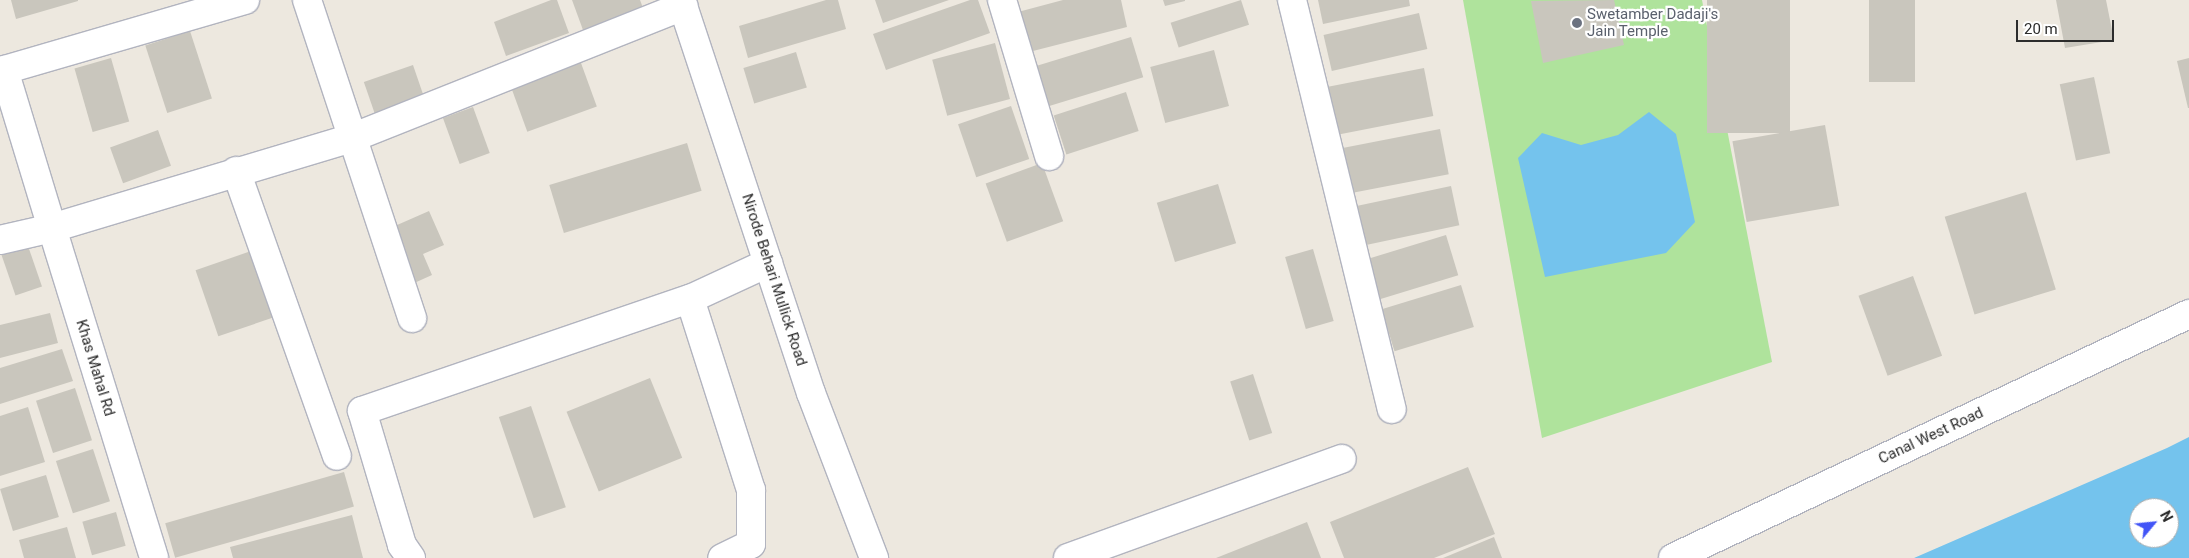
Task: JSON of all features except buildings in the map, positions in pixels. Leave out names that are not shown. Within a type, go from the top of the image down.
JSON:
[{"type":"street","name":"Khas Mahal Rd","points":[[154,558],[4,70],[245,0]]},
{"type":"street","points":[[307,0],[349,139],[412,318]]},
{"type":"street","points":[[1002,0],[1049,156]]},
{"type":"street","points":[[1292,0],[1392,409]]},
{"type":"street","points":[[0,240],[52,228],[236,171],[349,139],[682,3]]},
{"type":"street","name":"Nirode Behari Mullick Road","points":[[682,3],[771,272],[874,558]]},
{"type":"street","points":[[236,171],[337,456]]},
{"type":"street","points":[[411,558],[402,544],[362,411],[732,283],[753,286],[771,272]]},
{"type":"street","points":[[690,299],[752,490],[751,544],[722,558]]},
{"type":"street","name":"Canal West Road","points":[[1673,558],[2189,314]]},
{"type":"street","points":[[1068,558],[1342,458]]},
{"type":"green space","points":[[1463,0],[1702,0],[1772,362],[1542,438]]},
{"type":"water","points":[[1649,112],[1676,134],[1695,222],[1666,253],[1545,277],[1518,158],[1542,133],[1581,145],[1618,135]]},
{"type":"water","points":[[2189,437],[2189,558],[1914,558],[2167,448]]},
{"type":"place","name":"Swetamber Dadaji's Jain Temple","points":[[1577,23]]}]
